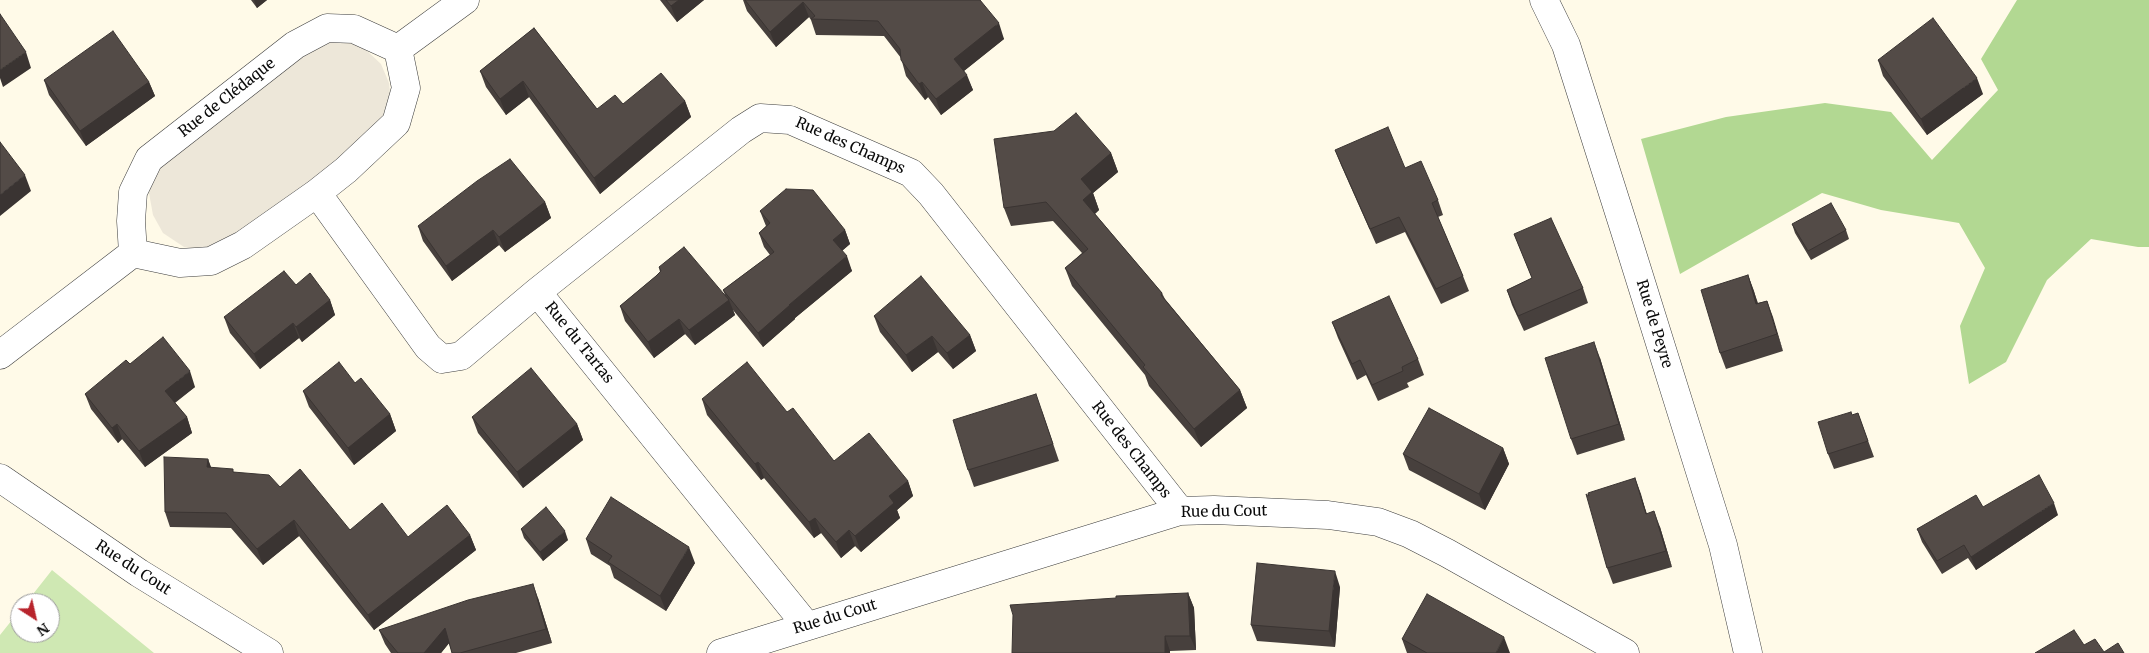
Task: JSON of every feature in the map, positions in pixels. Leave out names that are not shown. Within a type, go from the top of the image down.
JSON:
[{"type":"street","points":[[0,355],[133,254],[180,263],[211,261],[242,245],[317,193],[346,170],[396,124],[406,88],[398,49],[465,0]]},
{"type":"street","name":"Rue de Peyre","points":[[1544,0],[1566,46],[1634,259],[1723,546],[1748,653]]},
{"type":"street","name":"Rue de Clédaque","points":[[133,254],[131,221],[133,192],[149,159],[296,45],[327,28],[354,30],[398,49]]},
{"type":"street","name":"Rue des Champs","points":[[538,292],[741,130],[760,118],[790,120],[911,173],[938,202],[1180,511]]},
{"type":"street","name":"Rue du Tartas","points":[[317,193],[428,347],[442,359],[461,356],[538,292],[806,626]]},
{"type":"street","name":"Rue du Cout","points":[[0,478],[139,573],[269,653]]},
{"type":"street","name":"Rue du Cout","points":[[721,653],[1180,511],[1214,510],[1272,511],[1328,515],[1378,522],[1410,534],[1626,653]]},
{"type":"green space","points":[[2017,0],[2149,0],[2149,247],[2138,247],[2091,239],[2047,280],[2006,362],[1969,384],[1960,326],[1985,268],[1959,223],[1881,210],[1822,193],[1680,274],[1641,139],[1726,117],[1825,103],[1891,112],[1932,160],[1998,90],[1981,59]]},
{"type":"green space","points":[[52,570],[154,653],[0,653],[0,635],[10,622],[10,643],[60,643],[60,593],[34,593]]},
{"type":"shaded area","points":[[345,40],[365,49],[381,64],[389,83],[391,103],[382,127],[334,166],[224,245],[203,252],[184,247],[163,233],[153,215],[149,193],[157,164],[320,42]]},
{"type":"building","points":[[666,0],[679,0],[671,6]]},
{"type":"building","points":[[745,0],[980,0],[999,23],[954,59],[967,75],[936,99],[922,82],[919,84],[901,60],[900,49],[878,21],[811,19],[815,16],[803,2],[770,32]]},
{"type":"building","points":[[0,14],[26,52],[0,70]]},
{"type":"building","points":[[1933,18],[1977,78],[1921,119],[1878,60]]},
{"type":"building","points":[[534,28],[597,109],[615,95],[623,104],[661,73],[685,101],[594,178],[523,81],[500,99],[480,71]]},
{"type":"building","points":[[113,31],[149,82],[80,131],[44,80]]},
{"type":"building","points":[[1076,113],[1111,153],[1081,179],[1092,192],[1083,200],[1162,293],[1161,295],[1240,390],[1194,429],[1143,367],[1145,365],[1065,268],[1088,249],[1046,202],[1004,208],[994,139],[1054,131]]},
{"type":"building","points":[[1388,127],[1405,168],[1421,161],[1438,200],[1432,203],[1463,276],[1436,289],[1399,217],[1370,229],[1335,150]]},
{"type":"building","points":[[0,142],[25,175],[0,195]]},
{"type":"building","points":[[510,159],[545,202],[499,237],[493,230],[446,266],[418,226],[477,181]]},
{"type":"building","points":[[786,189],[813,190],[845,230],[833,240],[847,256],[758,333],[723,290],[774,252],[759,233],[770,223],[760,211]]},
{"type":"building","points":[[1831,203],[1846,230],[1808,251],[1792,224]]},
{"type":"building","points":[[1551,218],[1583,288],[1518,316],[1507,290],[1532,278],[1514,234]]},
{"type":"building","points":[[684,247],[729,300],[689,330],[679,319],[648,342],[620,306],[656,276],[661,271],[659,267]]},
{"type":"building","points":[[284,271],[296,285],[310,273],[330,300],[296,327],[293,323],[254,354],[224,317]]},
{"type":"building","points":[[1748,275],[1756,304],[1767,301],[1777,334],[1720,353],[1701,290]]},
{"type":"building","points":[[921,276],[970,335],[947,353],[932,336],[906,355],[874,316]]},
{"type":"building","points":[[1389,296],[1418,359],[1402,367],[1403,371],[1372,385],[1360,360],[1352,364],[1332,322]]},
{"type":"building","points":[[163,337],[190,371],[165,391],[187,417],[139,451],[117,424],[112,428],[85,394],[126,360],[130,364]]},
{"type":"building","points":[[1594,342],[1619,424],[1571,439],[1545,358]]},
{"type":"building","points":[[339,362],[355,383],[361,378],[390,414],[348,448],[303,391]]},
{"type":"building","points":[[747,362],[787,412],[793,408],[834,461],[869,433],[908,481],[889,496],[894,503],[855,536],[849,530],[836,542],[815,518],[809,522],[758,462],[755,464],[702,399]]},
{"type":"building","points":[[531,368],[577,424],[517,472],[472,417]]},
{"type":"building","points":[[1036,394],[1053,444],[968,470],[953,420]]},
{"type":"building","points":[[1429,408],[1503,448],[1479,494],[1403,454]]},
{"type":"building","points":[[1851,412],[1852,415],[1858,413],[1868,441],[1828,454],[1818,422]]},
{"type":"building","points":[[164,457],[208,459],[207,467],[233,469],[233,472],[269,475],[280,487],[300,469],[350,530],[382,503],[408,537],[447,505],[470,535],[368,615],[294,520],[257,549],[226,513],[165,512]]},
{"type":"building","points":[[2039,475],[2054,503],[1971,557],[1964,545],[1937,561],[1917,529],[1976,495],[1983,507]]},
{"type":"building","points":[[1635,478],[1646,514],[1654,511],[1666,551],[1607,568],[1586,494],[1589,496],[1588,493]]},
{"type":"building","points":[[611,497],[689,547],[660,596],[608,562],[612,556],[586,539]]},
{"type":"building","points":[[546,507],[565,531],[540,552],[521,529]]},
{"type":"building","points":[[1257,563],[1335,571],[1329,631],[1251,625]]},
{"type":"building","points":[[533,584],[546,629],[460,653],[452,653],[445,628],[424,653],[398,653],[379,630],[468,600]]},
{"type":"building","points":[[1188,593],[1190,636],[1165,636],[1165,653],[1012,653],[1013,615],[1010,605],[1116,598],[1116,596]]},
{"type":"building","points":[[1427,594],[1504,637],[1496,653],[1427,653],[1402,639]]},
{"type":"building","points":[[2074,630],[2084,645],[2095,639],[2104,652],[2118,643],[2124,653],[2035,653]]}]
